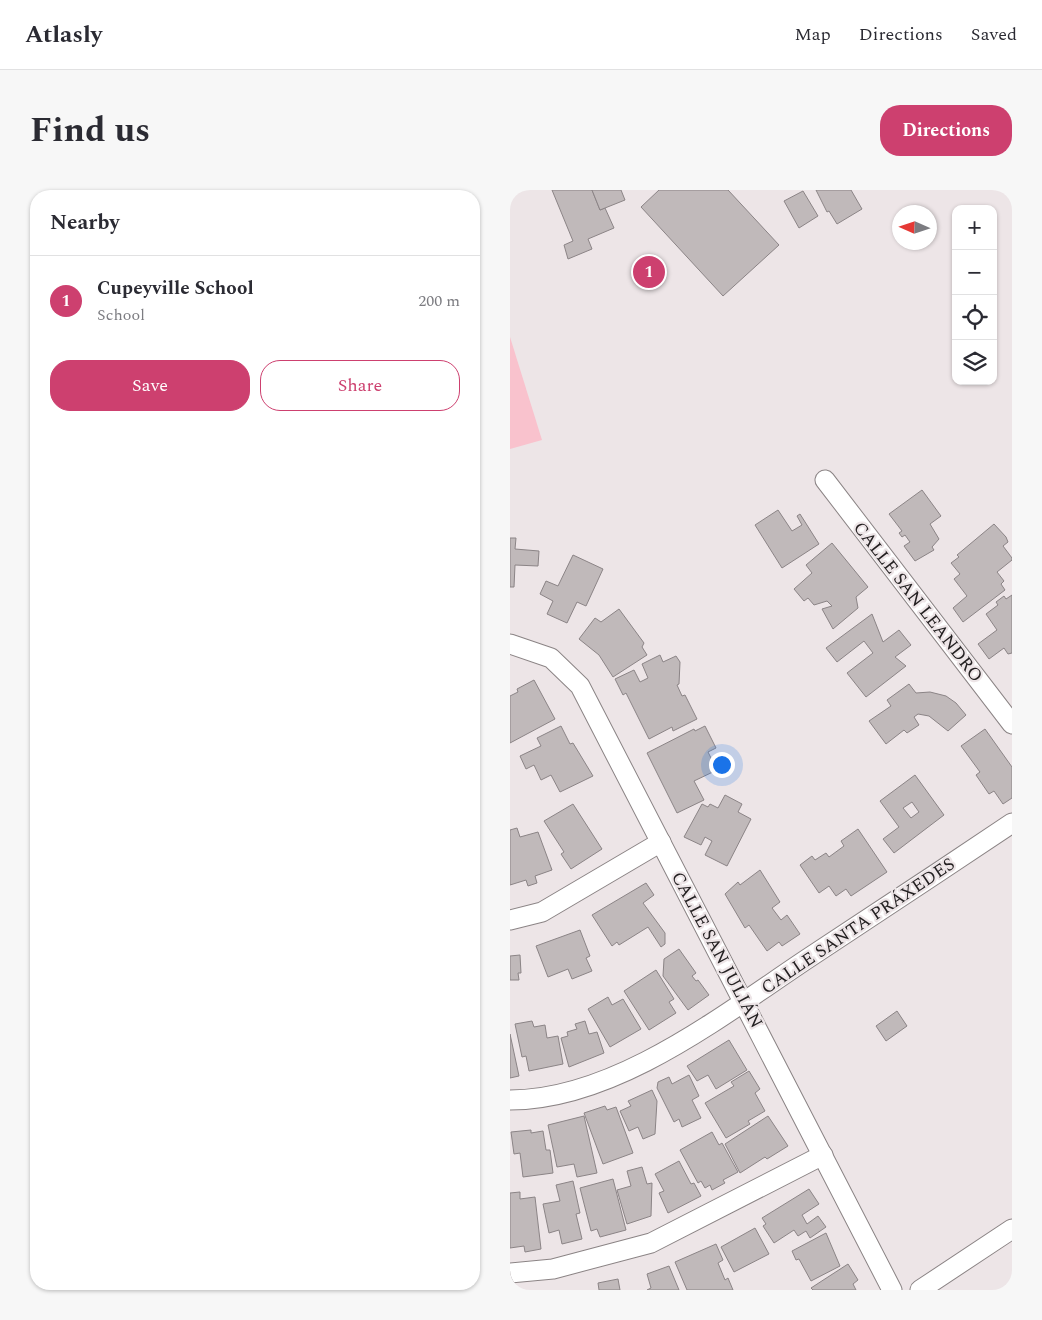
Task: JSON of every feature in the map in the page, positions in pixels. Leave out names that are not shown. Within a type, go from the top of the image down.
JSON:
[{"type":"street","name":"CALLE SAN LEANDRO","points":[[825,480],[1012,724]]},
{"type":"street","name":"CALLE SAN JULIÁN","points":[[510,644],[551,658],[580,686],[892,1290]]},
{"type":"street","name":"CALLE SANTA PRÁXEDES","points":[[510,1100],[536,1100],[585,1089],[662,1054],[1012,823]]},
{"type":"street","points":[[510,920],[542,912],[661,842]]},
{"type":"street","points":[[510,1273],[552,1269],[651,1243],[823,1155]]},
{"type":"street","points":[[920,1290],[1012,1229]]},
{"type":"shaded area","points":[[510,337],[542,440],[510,449]]},
{"type":"building","points":[[552,190],[592,190],[600,210],[605,208],[614,228],[588,239],[592,249],[568,259],[564,245],[573,241]]},
{"type":"building","points":[[592,190],[621,190],[625,200],[600,210]]},
{"type":"building","points":[[659,190],[728,190],[779,245],[723,296],[641,207]]},
{"type":"building","points":[[816,190],[851,190],[862,209],[837,224],[829,211],[827,212]]},
{"type":"building","points":[[803,191],[818,216],[799,228],[784,201]]},
{"type":"building","points":[[922,490],[941,516],[930,524],[939,539],[932,547],[934,550],[915,561],[904,546],[910,542],[905,535],[902,537],[899,533],[902,531],[889,514]]},
{"type":"building","points":[[778,510],[792,531],[802,525],[797,516],[800,514],[819,544],[782,568],[755,525]]},
{"type":"building","points":[[994,524],[1006,537],[1008,542],[1003,546],[1012,558],[997,572],[1004,581],[1001,584],[1005,590],[963,622],[953,608],[967,596],[954,579],[960,574],[951,563],[959,557],[957,555]]},
{"type":"building","points":[[510,538],[516,538],[515,549],[539,551],[538,566],[515,565],[514,587],[510,587]]},
{"type":"building","points":[[832,543],[868,587],[856,597],[858,608],[833,629],[822,609],[832,606],[827,601],[814,605],[808,598],[804,601],[794,589],[812,573],[806,565]]},
{"type":"building","points":[[573,555],[603,569],[586,606],[577,602],[567,623],[547,614],[553,601],[540,594],[546,581],[558,586]]},
{"type":"building","points":[[1012,595],[1012,653],[1008,654],[1004,648],[989,659],[978,644],[997,630],[986,614],[998,605],[996,602],[1004,596],[1006,599]]},
{"type":"building","points":[[619,609],[644,643],[642,647],[647,655],[613,677],[599,655],[579,639],[595,618],[601,622]]},
{"type":"building","points":[[872,614],[883,642],[899,630],[911,645],[895,657],[906,666],[866,697],[847,673],[873,653],[864,641],[837,662],[826,648]]},
{"type":"building","points":[[660,655],[663,662],[676,656],[680,662],[679,684],[677,685],[682,696],[685,695],[697,719],[673,731],[672,727],[649,739],[626,693],[623,695],[615,679],[634,670],[640,682],[648,678],[642,664]]},
{"type":"building","points":[[534,680],[555,719],[510,743],[510,696],[518,692],[517,689]]},
{"type":"building","points":[[909,684],[916,693],[930,692],[946,696],[956,703],[966,715],[948,731],[929,716],[918,714],[914,717],[919,725],[907,733],[904,730],[886,744],[869,721],[891,706],[887,700]]},
{"type":"building","points":[[561,726],[570,744],[573,743],[593,776],[560,792],[551,775],[541,780],[534,765],[526,769],[520,756],[541,746],[537,738]]},
{"type":"building","points":[[705,726],[716,748],[708,752],[717,770],[694,781],[704,800],[677,813],[647,753],[694,729],[695,731]]},
{"type":"building","points":[[985,729],[1012,767],[1012,798],[1003,804],[994,791],[989,794],[976,775],[980,772],[961,746]]},
{"type":"building","points":[[915,775],[944,815],[894,853],[883,839],[899,827],[880,801]],"holes":[[[912,802],[919,812],[911,818],[903,808]]]},
{"type":"building","points":[[725,795],[742,804],[738,812],[751,819],[727,866],[705,855],[712,841],[705,837],[701,845],[684,837],[702,804],[708,807],[710,804],[718,808]]},
{"type":"building","points":[[573,804],[602,849],[571,869],[561,854],[564,852],[544,821]]},
{"type":"building","points":[[517,828],[520,837],[538,832],[552,870],[535,876],[537,883],[528,886],[526,880],[510,885],[510,830]]},
{"type":"building","points":[[858,829],[887,872],[851,896],[846,889],[836,896],[829,886],[819,893],[800,865],[812,856],[815,860],[826,853],[829,857],[844,846],[841,841]]},
{"type":"building","points":[[760,870],[780,902],[772,908],[781,920],[787,915],[800,934],[782,946],[779,942],[767,951],[749,925],[745,928],[725,894],[738,882],[740,885]]},
{"type":"building","points":[[646,883],[654,895],[643,903],[665,933],[665,944],[661,947],[648,927],[619,945],[617,942],[612,946],[592,915]]},
{"type":"building","points":[[580,930],[590,956],[586,958],[592,971],[572,979],[568,969],[548,977],[536,946]]},
{"type":"building","points":[[679,949],[696,973],[692,976],[696,981],[698,980],[709,995],[688,1010],[663,976],[664,959]]},
{"type":"building","points":[[520,955],[521,973],[518,973],[519,980],[510,980],[510,956]]},
{"type":"building","points":[[656,970],[674,999],[669,1002],[676,1013],[649,1030],[624,991]]},
{"type":"building","points":[[608,997],[612,1005],[623,999],[641,1029],[610,1047],[588,1009]]},
{"type":"building","points":[[897,1011],[907,1026],[886,1041],[876,1026]]},
{"type":"building","points":[[532,1021],[534,1027],[545,1025],[547,1038],[558,1036],[563,1064],[529,1071],[526,1056],[522,1057],[515,1024]]},
{"type":"building","points":[[585,1021],[589,1034],[597,1032],[604,1053],[569,1067],[561,1038],[568,1036],[567,1032],[577,1029],[575,1024]]},
{"type":"building","points":[[510,1034],[519,1076],[510,1078]]},
{"type":"building","points":[[729,1040],[747,1070],[716,1089],[708,1075],[697,1081],[687,1066]]},
{"type":"building","points":[[749,1071],[760,1089],[755,1093],[765,1111],[748,1121],[750,1124],[726,1138],[705,1103],[734,1086],[731,1082]]},
{"type":"building","points":[[689,1075],[699,1096],[692,1100],[701,1118],[682,1127],[679,1119],[674,1122],[657,1088],[658,1082],[669,1077],[672,1084]]},
{"type":"building","points":[[652,1090],[657,1101],[655,1134],[643,1139],[638,1127],[629,1131],[620,1111],[631,1106],[628,1101]]},
{"type":"building","points":[[605,1106],[607,1110],[616,1107],[633,1153],[603,1164],[584,1113]]},
{"type":"building","points":[[584,1116],[597,1173],[577,1177],[574,1164],[557,1167],[548,1125]]},
{"type":"building","points":[[768,1116],[788,1146],[767,1159],[765,1157],[740,1173],[725,1144]]},
{"type":"building","points":[[531,1130],[531,1133],[543,1131],[546,1150],[550,1150],[553,1173],[523,1177],[520,1153],[514,1154],[511,1132]]},
{"type":"building","points":[[712,1132],[719,1145],[722,1143],[738,1172],[723,1180],[725,1183],[712,1190],[710,1185],[705,1188],[701,1181],[698,1183],[680,1150]]},
{"type":"building","points":[[679,1161],[691,1184],[694,1183],[701,1196],[668,1213],[659,1193],[664,1191],[655,1174]]},
{"type":"building","points":[[642,1167],[647,1184],[652,1183],[651,1216],[627,1224],[617,1190],[631,1186],[627,1171]]},
{"type":"building","points":[[613,1179],[626,1230],[600,1237],[597,1229],[591,1231],[580,1188]]},
{"type":"building","points":[[573,1181],[580,1213],[576,1214],[582,1239],[562,1244],[559,1230],[549,1233],[543,1204],[560,1201],[556,1185]]},
{"type":"building","points":[[809,1189],[819,1204],[802,1215],[807,1224],[818,1216],[826,1227],[810,1238],[806,1231],[798,1236],[794,1230],[774,1243],[763,1226],[766,1224],[762,1218]]},
{"type":"building","points":[[520,1192],[520,1199],[535,1197],[541,1249],[525,1252],[524,1246],[510,1248],[510,1193]]},
{"type":"building","points":[[755,1228],[769,1254],[734,1272],[721,1247]]},
{"type":"building","points":[[826,1233],[840,1266],[811,1281],[799,1259],[796,1260],[792,1251]]},
{"type":"building","points":[[716,1244],[723,1260],[718,1263],[725,1280],[728,1278],[733,1290],[687,1290],[675,1262]]},
{"type":"building","points":[[848,1264],[858,1280],[853,1284],[856,1290],[813,1290],[811,1288]]},
{"type":"building","points":[[669,1266],[679,1290],[647,1290],[651,1288],[647,1274]]},
{"type":"building","points":[[618,1279],[620,1290],[599,1290],[598,1283]]},
{"type":"place","name":"Cupeyville School","points":[[649,272]]}]
